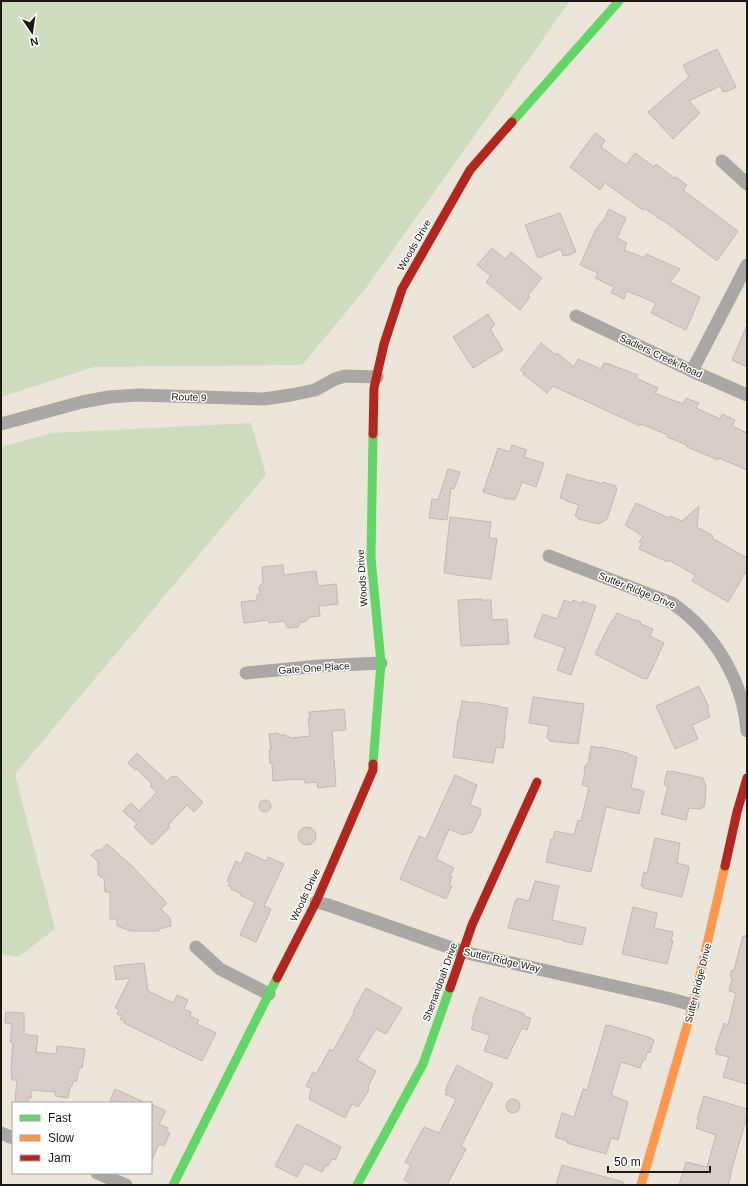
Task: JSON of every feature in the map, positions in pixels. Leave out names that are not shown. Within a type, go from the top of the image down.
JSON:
[{"type":"street","name":"Woods Drive","points":[[173,1185],[316,902],[373,770],[381,664],[371,558],[374,388],[384,344],[402,289],[470,170],[620,1]]},
{"type":"street","points":[[722,161],[747,184]]},
{"type":"street","points":[[692,371],[747,265]]},
{"type":"street","name":"Sadlers Creek Road","points":[[576,316],[692,371],[747,395]]},
{"type":"street","name":"Route 9","points":[[1,424],[89,400],[109,397],[138,395],[264,399],[315,390],[335,379],[345,376],[377,377]]},
{"type":"street","name":"Sutter Ridge Drive","points":[[549,556],[672,602],[683,610],[709,637],[719,650],[738,690],[744,710],[747,731]]},
{"type":"street","name":"Gate One Place","points":[[246,673],[319,666],[381,664]]},
{"type":"street","name":"Sutter Ridge Drive","points":[[641,1185],[693,1005],[736,818],[747,778]]},
{"type":"street","name":"Shenandoah Drive","points":[[357,1185],[423,1064],[472,926],[537,782]]},
{"type":"street","name":"Sutter Ridge Way","points":[[316,902],[463,952],[693,1005]]},
{"type":"street","points":[[196,947],[220,969],[269,994]]},
{"type":"street","points":[[1,1133],[12,1138]]},
{"type":"street","points":[[99,1174],[126,1185]]},
{"type":"green space","points":[[1,1],[570,1],[366,288],[302,365],[94,367],[1,397]]},
{"type":"green space","points":[[251,423],[266,475],[15,774],[55,929],[18,957],[1,954],[1,447],[52,433]]},
{"type":"building","points":[[717,49],[736,87],[723,92],[720,86],[689,101],[700,113],[673,139],[648,112],[689,77],[683,65]]},
{"type":"building","points":[[595,133],[605,140],[601,147],[626,165],[635,153],[654,167],[656,164],[674,178],[676,177],[687,185],[683,190],[738,231],[717,261],[663,220],[644,208],[643,210],[605,183],[600,190],[570,167]]},
{"type":"building","points":[[609,209],[626,218],[617,238],[627,243],[624,250],[645,258],[646,254],[680,269],[670,282],[700,297],[686,330],[651,313],[656,303],[627,291],[624,299],[611,293],[614,287],[595,278],[598,273],[580,265],[596,229],[597,230],[600,223],[602,223]]},
{"type":"building","points":[[560,213],[576,252],[563,256],[561,249],[538,258],[525,225]]},
{"type":"building","points":[[492,248],[505,259],[511,252],[542,278],[528,295],[530,297],[520,310],[486,282],[491,276],[477,265]]},
{"type":"building","points":[[488,314],[495,325],[490,329],[503,350],[473,368],[453,337]]},
{"type":"building","points":[[747,325],[747,367],[732,360]]},
{"type":"building","points":[[541,343],[556,355],[557,353],[574,367],[578,359],[601,369],[604,363],[606,363],[638,375],[636,378],[658,388],[655,393],[683,404],[686,398],[699,403],[696,408],[720,419],[722,414],[735,420],[732,426],[747,433],[747,470],[687,447],[687,445],[667,437],[668,435],[641,424],[640,426],[553,386],[547,393],[520,370]]},
{"type":"building","points":[[512,445],[527,450],[524,457],[544,463],[536,487],[522,482],[515,500],[506,499],[483,492],[498,448],[510,452]]},
{"type":"building","points":[[448,469],[460,472],[454,489],[451,488],[447,520],[429,518],[432,499],[438,500]]},
{"type":"building","points":[[567,474],[602,484],[603,482],[616,486],[617,489],[607,519],[599,524],[578,519],[578,517],[575,516],[579,505],[560,498]]},
{"type":"building","points":[[636,503],[669,518],[670,516],[682,521],[699,506],[697,527],[713,536],[712,538],[747,558],[747,570],[728,602],[692,581],[695,575],[669,560],[668,562],[639,549],[642,543],[639,542],[643,536],[625,525]]},
{"type":"building","points":[[450,517],[491,522],[489,538],[497,539],[491,579],[444,573]]},
{"type":"building","points":[[283,565],[284,575],[316,571],[318,586],[336,584],[338,604],[319,606],[320,616],[310,617],[305,622],[300,622],[298,627],[288,628],[284,621],[269,623],[269,620],[244,623],[241,602],[257,600],[257,595],[260,594],[259,587],[263,582],[262,567]]},
{"type":"building","points":[[458,600],[491,600],[492,620],[507,619],[509,644],[461,646]]},
{"type":"building","points":[[564,600],[572,603],[573,600],[582,604],[582,601],[596,606],[571,675],[557,670],[565,648],[534,637],[543,614],[557,619]]},
{"type":"building","points":[[617,613],[637,620],[641,622],[641,624],[653,629],[650,636],[664,643],[647,679],[644,679],[595,654]]},
{"type":"building","points":[[699,686],[709,708],[707,709],[710,717],[692,725],[698,739],[675,749],[656,706]]},
{"type":"building","points":[[533,697],[584,704],[578,744],[549,741],[550,739],[547,738],[549,726],[529,723]]},
{"type":"building","points":[[462,701],[508,708],[503,748],[496,747],[493,763],[453,757]]},
{"type":"building","points":[[344,709],[346,730],[332,731],[336,786],[318,788],[317,782],[305,783],[305,779],[273,781],[272,763],[270,763],[269,750],[271,750],[269,734],[278,733],[291,738],[310,736],[308,719],[310,719],[309,712]]},
{"type":"building","points":[[591,746],[628,753],[627,754],[637,757],[631,788],[644,791],[639,814],[606,807],[591,872],[546,862],[551,839],[553,840],[555,831],[574,835],[578,820],[581,821],[589,787],[582,785],[585,773],[584,770],[585,766],[588,764]]},
{"type":"building","points":[[137,753],[167,781],[172,776],[176,776],[203,802],[194,812],[187,805],[168,825],[170,827],[152,845],[134,827],[137,824],[123,811],[131,803],[139,811],[157,792],[150,786],[152,784],[137,769],[135,770],[128,763]]},
{"type":"building","points":[[667,771],[703,778],[706,788],[704,807],[701,809],[689,808],[686,820],[661,814],[668,786],[664,785]]},
{"type":"building","points":[[455,775],[477,785],[470,805],[481,809],[481,813],[472,832],[462,835],[449,829],[436,859],[454,868],[450,876],[452,877],[449,885],[452,886],[446,899],[400,879],[419,836],[426,839]]},
{"type":"building","points":[[267,800],[270,801],[270,811],[263,812],[260,811],[259,804],[260,801]]},
{"type":"building","points":[[307,827],[311,828],[315,832],[315,840],[311,844],[307,845],[303,844],[299,840],[298,836],[299,832],[303,828]]},
{"type":"building","points":[[655,838],[680,843],[677,863],[689,866],[682,897],[643,888],[644,886],[641,886],[644,872],[647,873]]},
{"type":"building","points":[[107,844],[132,866],[167,903],[161,909],[170,918],[171,926],[159,929],[159,931],[131,931],[117,926],[117,919],[110,919],[110,892],[105,892],[104,878],[98,875],[98,862],[91,855],[97,850],[101,850]]},
{"type":"building","points":[[246,852],[266,861],[268,857],[284,864],[264,906],[271,909],[256,942],[240,935],[255,902],[231,889],[232,887],[228,886],[230,882],[227,881],[236,861],[241,864]]},
{"type":"building","points":[[535,881],[559,886],[552,920],[586,928],[582,945],[508,928],[515,901],[517,901],[517,898],[529,901]]},
{"type":"building","points":[[633,907],[657,913],[654,928],[673,932],[671,941],[673,941],[667,964],[622,954]]},
{"type":"building","points":[[743,936],[747,936],[747,1084],[723,1077],[729,1057],[716,1054],[717,1051],[715,1050],[724,1023],[728,1025],[736,993],[729,991],[732,978],[730,976],[731,971],[734,970]]},
{"type":"building","points":[[144,963],[148,991],[173,1003],[177,995],[188,1000],[184,1009],[191,1012],[190,1016],[199,1020],[197,1024],[216,1033],[202,1061],[124,1023],[125,1021],[120,1019],[122,1016],[117,1014],[119,1010],[115,1008],[130,978],[116,980],[114,966]]},
{"type":"building","points":[[366,988],[402,1008],[386,1034],[376,1029],[357,1060],[376,1071],[368,1087],[369,1090],[358,1107],[352,1104],[345,1118],[309,1099],[312,1089],[306,1086],[313,1072],[316,1074],[330,1049],[333,1051]]},
{"type":"building","points":[[480,997],[525,1014],[524,1016],[531,1018],[527,1030],[522,1028],[507,1059],[484,1051],[490,1035],[471,1029],[474,1021],[472,1020]]},
{"type":"building","points":[[6,1012],[24,1013],[24,1034],[38,1036],[36,1052],[56,1054],[57,1046],[85,1049],[82,1068],[79,1068],[77,1081],[73,1081],[72,1086],[70,1086],[68,1098],[55,1096],[56,1092],[31,1090],[31,1098],[29,1097],[28,1102],[15,1101],[17,1080],[12,1080],[11,1067],[13,1042],[10,1042],[12,1024],[5,1023]]},
{"type":"building","points":[[606,1025],[654,1040],[650,1053],[647,1052],[645,1060],[643,1060],[640,1068],[621,1062],[611,1095],[628,1102],[618,1140],[611,1138],[606,1154],[567,1143],[568,1141],[555,1137],[562,1113],[574,1117],[583,1089],[587,1090]]},
{"type":"building","points":[[457,1065],[493,1084],[461,1146],[466,1149],[447,1185],[414,1185],[404,1180],[411,1165],[405,1162],[424,1127],[439,1133],[456,1099],[445,1094],[447,1091],[445,1090]]},
{"type":"building","points":[[115,1089],[144,1102],[109,1102]]},
{"type":"building","points":[[704,1096],[747,1109],[747,1116],[731,1175],[728,1185],[679,1185],[686,1162],[707,1167],[716,1135],[696,1128],[699,1119],[697,1119]]},
{"type":"building","points":[[510,1099],[516,1099],[520,1103],[520,1109],[516,1113],[510,1113],[506,1109],[506,1103]]},
{"type":"building","points":[[152,1104],[166,1111],[159,1124],[168,1128],[166,1131],[170,1133],[164,1146],[159,1144],[152,1160]]},
{"type":"building","points":[[297,1124],[341,1147],[335,1160],[332,1159],[322,1172],[304,1164],[297,1177],[275,1166]]},
{"type":"building","points":[[562,1165],[623,1182],[623,1185],[556,1185]]},
{"type":"traffic: fast","points":[[512,122],[619,1]]},
{"type":"traffic: fast","points":[[373,434],[371,558],[381,663],[373,764]]},
{"type":"traffic: fast","points":[[173,1185],[277,978]]},
{"type":"traffic: fast","points":[[357,1185],[423,1064],[450,988]]},
{"type":"traffic: slow","points":[[641,1185],[693,1005],[725,866]]},
{"type":"traffic: jam","points":[[373,434],[374,388],[384,344],[402,289],[470,170],[512,122]]},
{"type":"traffic: jam","points":[[277,978],[316,902],[373,770],[373,764]]},
{"type":"traffic: jam","points":[[725,866],[737,812],[747,778]]},
{"type":"traffic: jam","points":[[450,988],[472,925],[537,782]]}]
